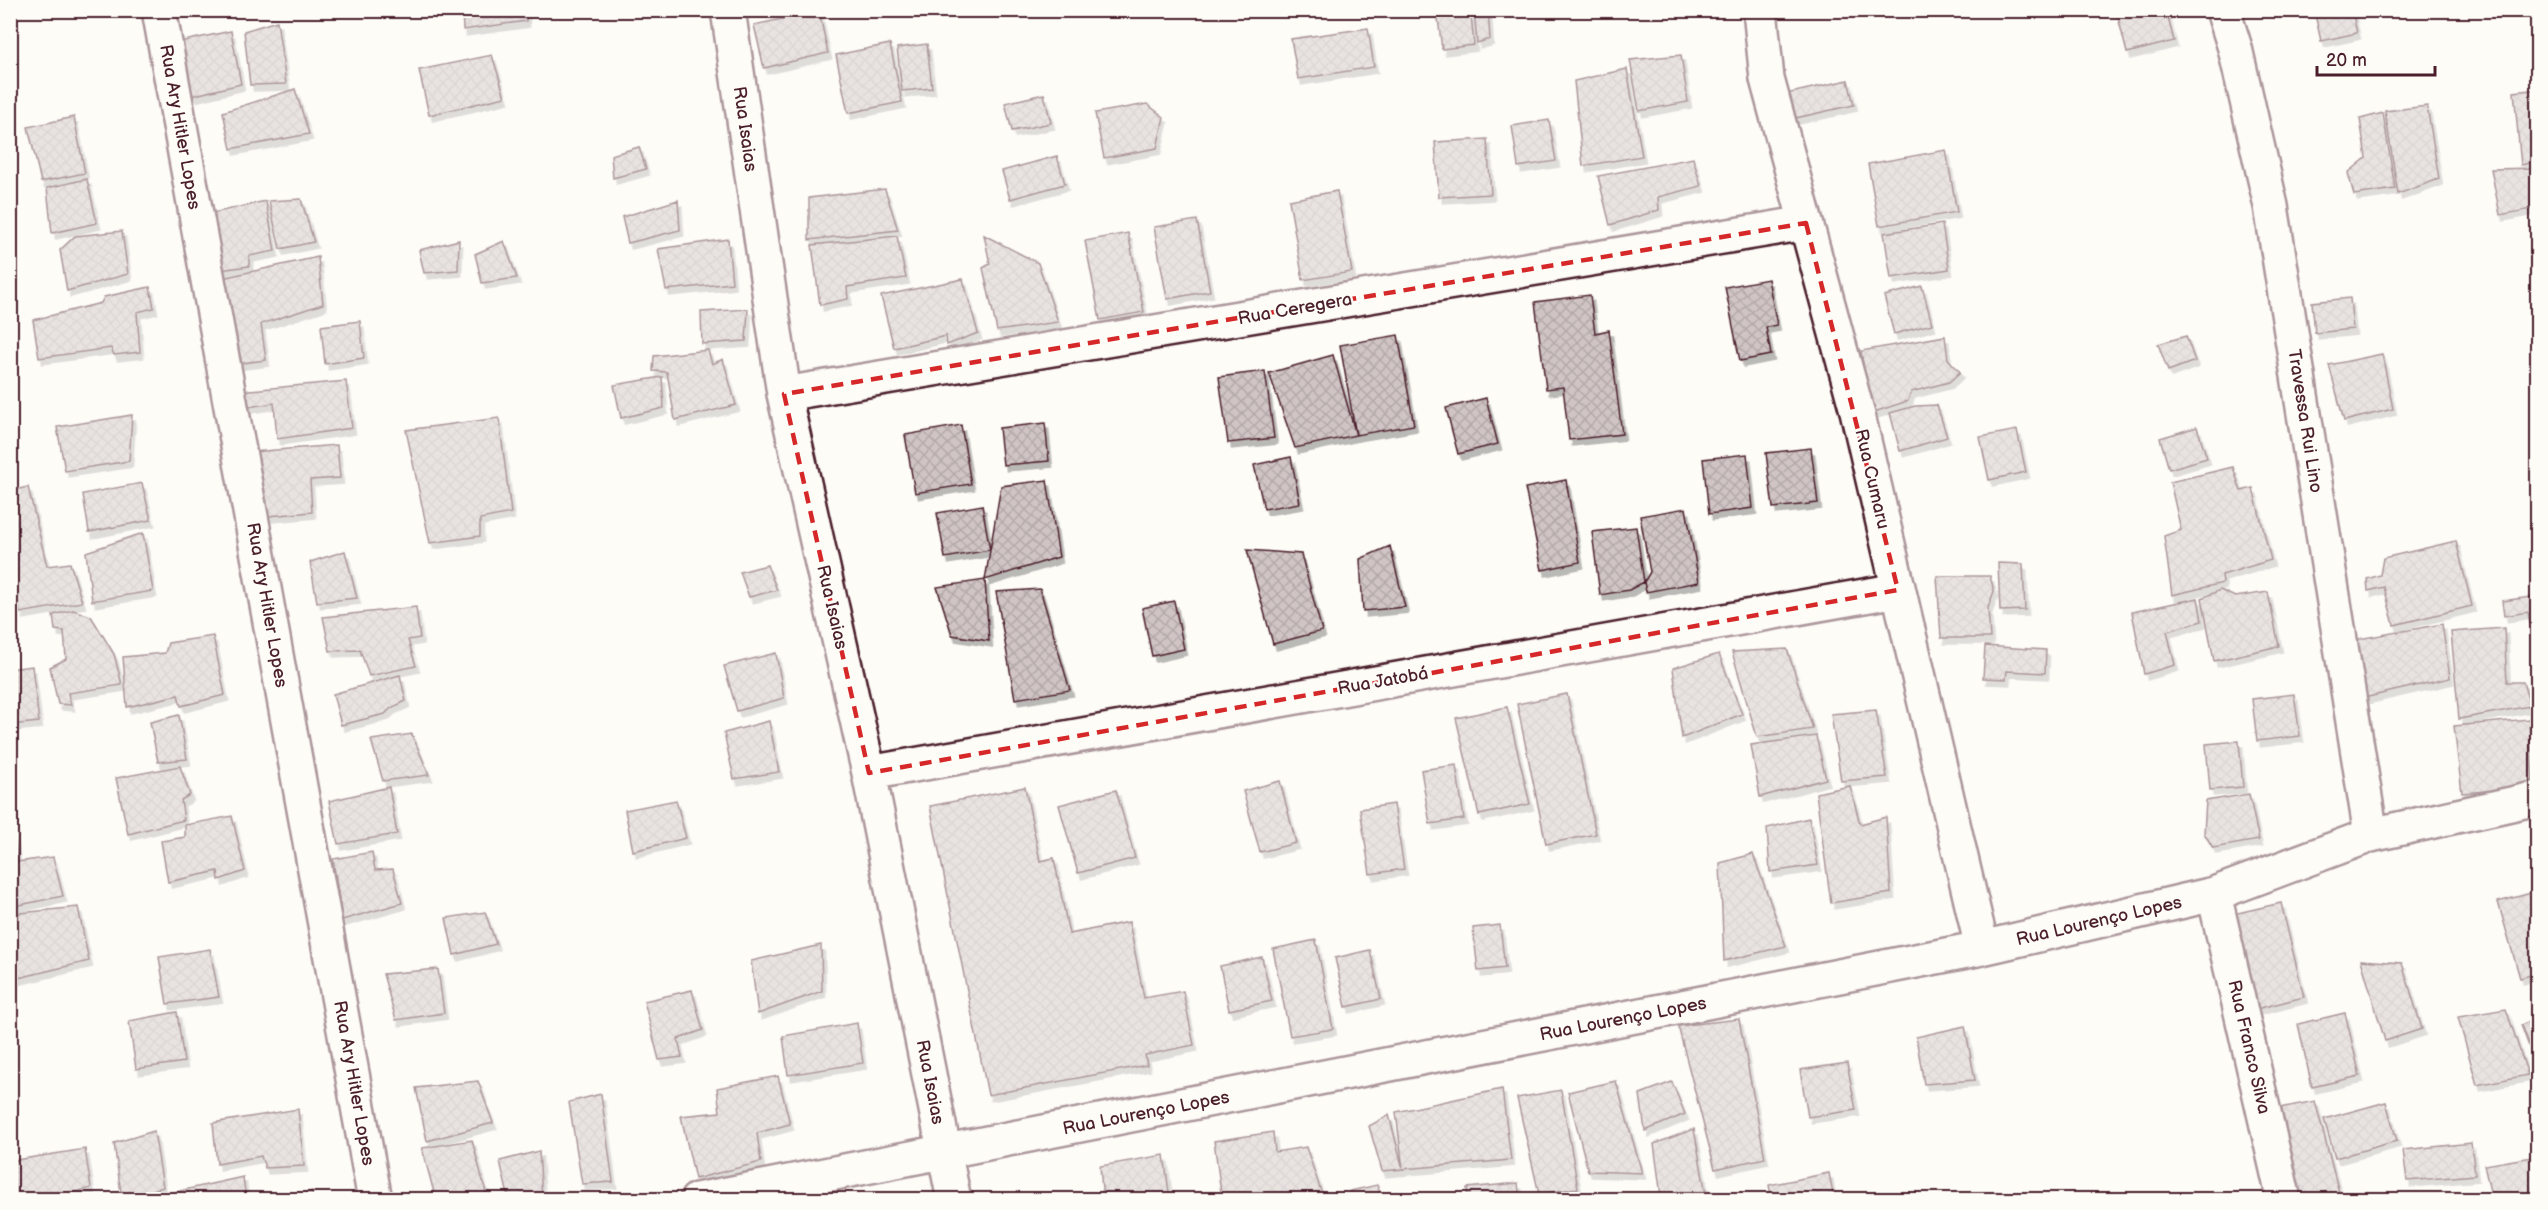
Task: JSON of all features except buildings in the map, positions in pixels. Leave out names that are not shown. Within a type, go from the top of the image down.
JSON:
[{"type":"street","name":"Rua Ary Hitler Lopes","points":[[159,10],[375,1200]]},
{"type":"street","name":"Rua Isaias","points":[[728,10],[784,394],[869,773],[954,1200]]},
{"type":"street","name":"Rua Cumaru","points":[[1760,10],[1767,79],[1857,411],[1982,948]]},
{"type":"street","name":"Travessa Rui Lino","points":[[2223,10],[2235,48],[2271,206],[2371,835]]},
{"type":"street","name":"Rua Ceregera","points":[[784,394],[1806,223]]},
{"type":"street","name":"Rua Jatobá","points":[[869,773],[1898,590]]},
{"type":"street","name":"Rua Lourenço Lopes","points":[[697,1200],[1982,948],[2214,894],[2371,835],[2538,798]]},
{"type":"street","name":"Rua Franco Silva","points":[[2214,894],[2284,1200]]},
{"type":"highlighted area","points":[[1806,223],[1898,590],[869,773],[784,394]]}]
